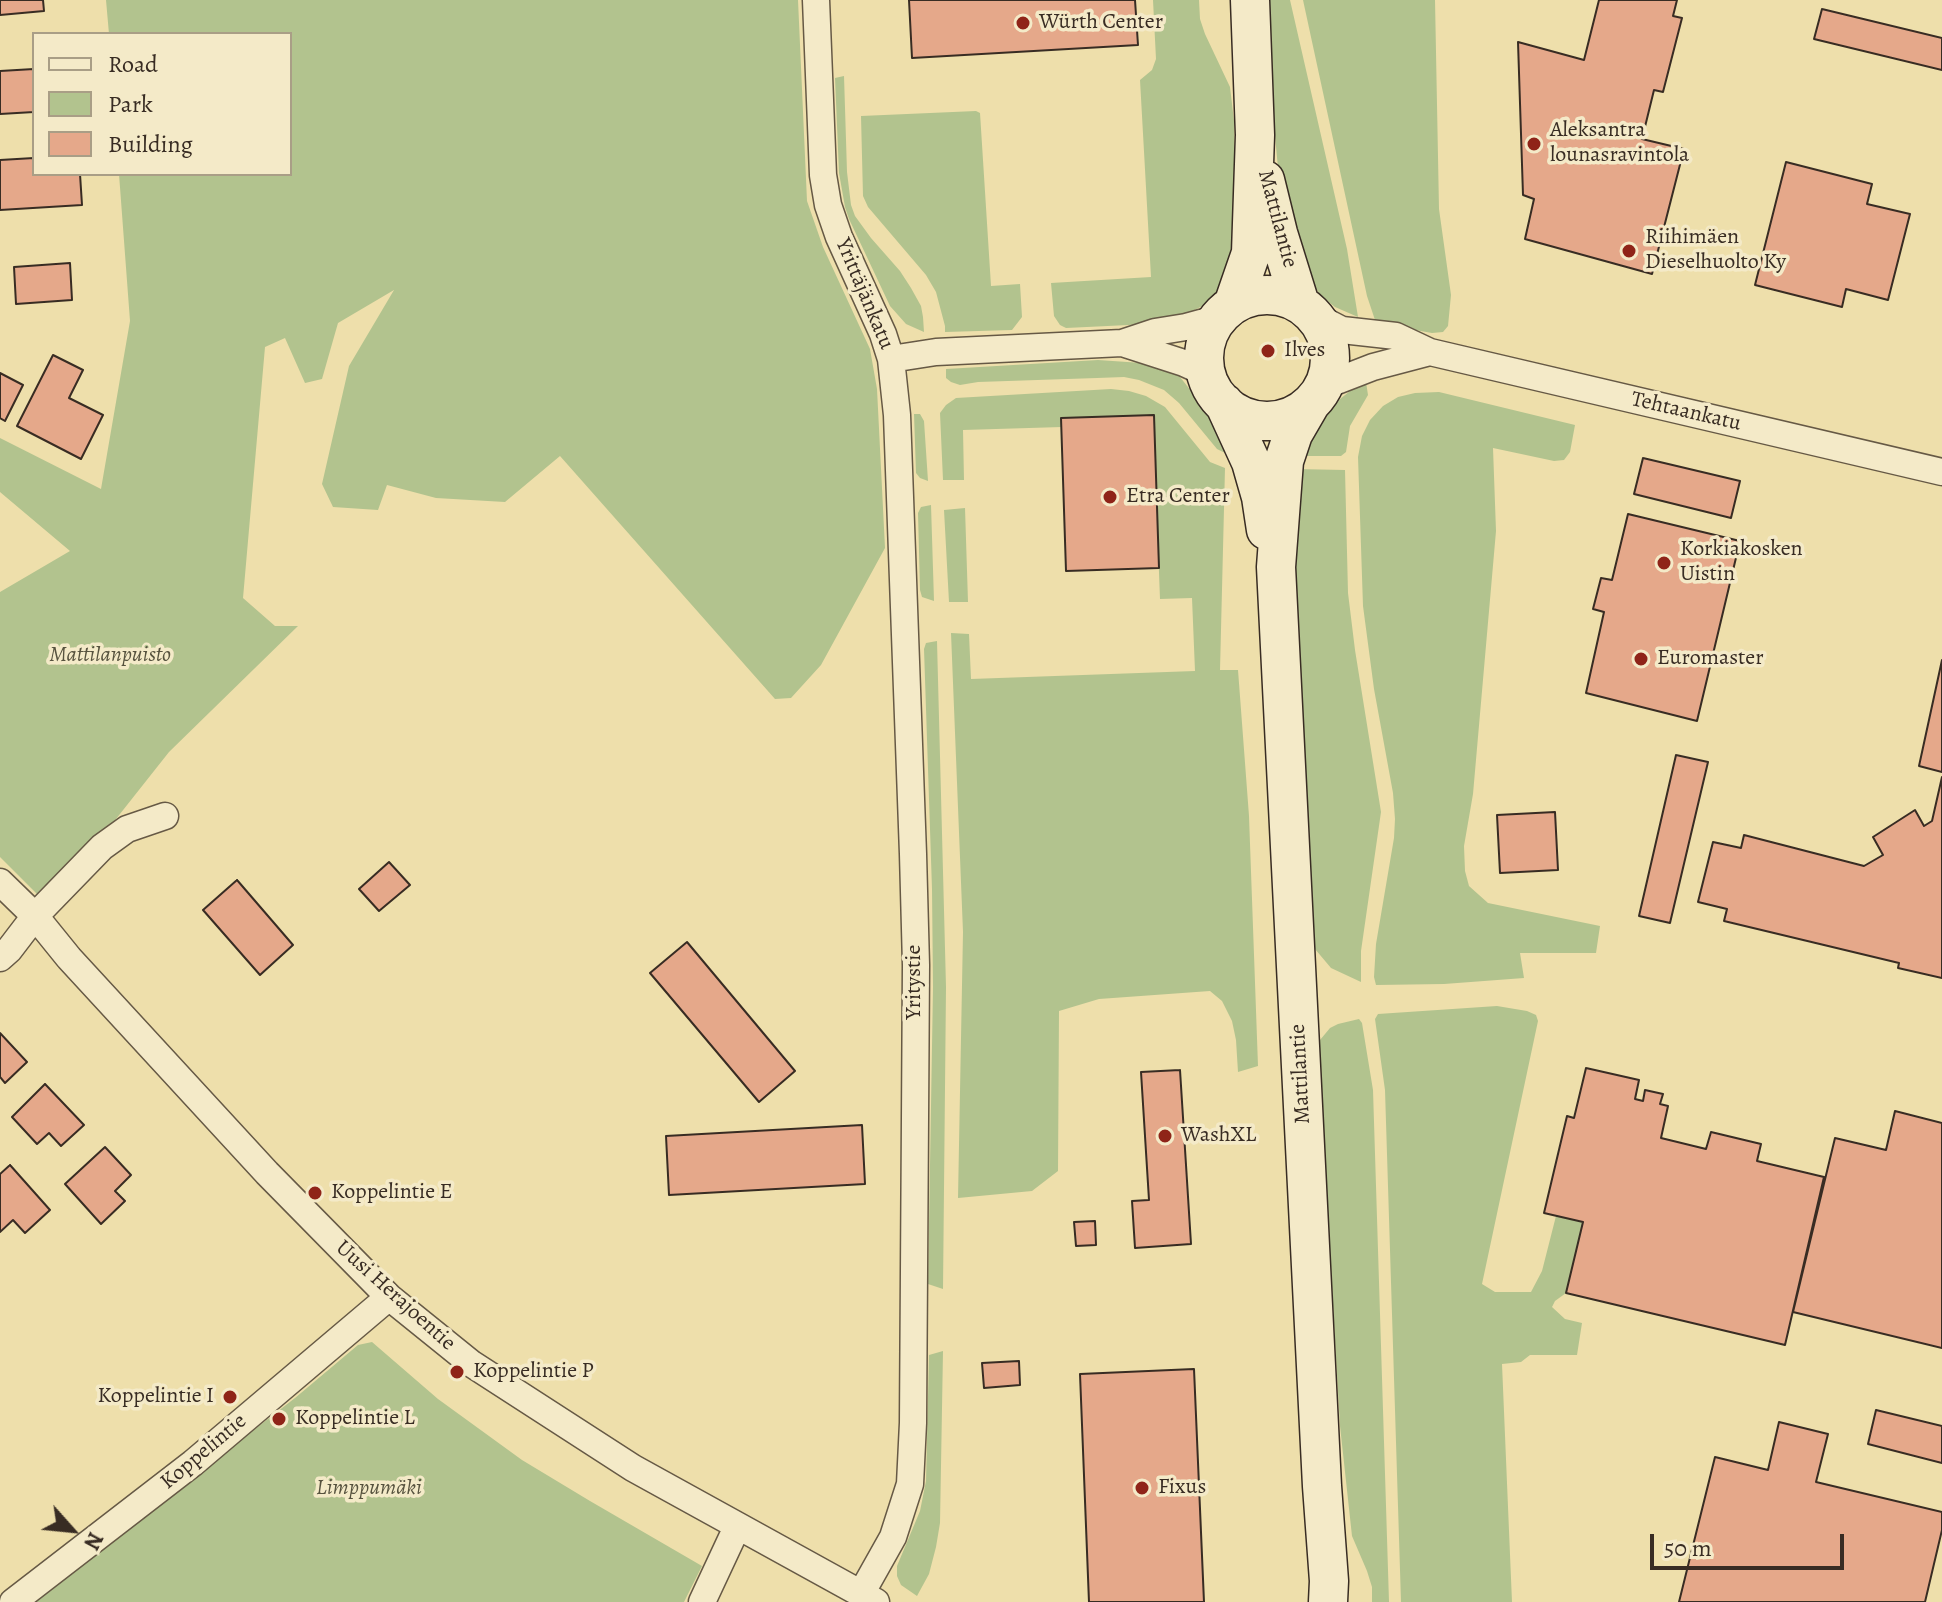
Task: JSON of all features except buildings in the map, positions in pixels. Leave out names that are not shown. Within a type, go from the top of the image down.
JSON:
[{"type":"street","name":"Yrittäjänkatu","points":[[816,0],[823,175],[828,205],[891,359],[936,352],[1122,343],[1155,332],[1186,327],[1226,311]]},
{"type":"street","name":"Mattilantie","points":[[1226,311],[1251,253],[1255,135],[1250,0]]},
{"type":"street","name":"Mattilantie","points":[[1255,135],[1273,212],[1308,310]]},
{"type":"street","points":[[1267,294],[1284,297],[1308,310],[1325,332],[1330,350],[1330,368],[1318,395],[1293,415],[1273,421],[1255,420],[1238,414],[1215,388],[1204,353],[1209,334],[1226,311],[1249,297],[1267,294]]},
{"type":"street","name":"Tehtaankatu","points":[[1308,310],[1342,330],[1396,336],[1430,352],[1942,472]]},
{"type":"street","name":"Yrittäjänkatu","points":[[1122,343],[1184,363],[1215,388]]},
{"type":"street","name":"Tehtaankatu","points":[[1318,395],[1373,367],[1430,352]]},
{"type":"street","name":"Yritystie","points":[[869,1598],[910,1484],[913,1423],[916,965],[897,415],[891,359]]},
{"type":"street","name":"Mattilantie","points":[[1215,388],[1251,462],[1276,567]]},
{"type":"street","name":"Mattilantie","points":[[1318,395],[1293,434],[1284,461],[1276,567],[1322,1486],[1331,1595]]},
{"type":"street","points":[[0,958],[35,916],[102,847],[127,829],[165,816]]},
{"type":"street","name":"Uusi Herajoentie","points":[[0,882],[35,916],[69,958],[267,1173],[389,1297],[472,1364],[633,1468],[869,1598]]},
{"type":"street","name":"Koppelintie","points":[[13,1602],[193,1463],[389,1297]]},
{"type":"street","points":[[702,1602],[737,1527]]},
{"type":"green space","name":"Mattilanpuisto","points":[[106,0],[798,0],[807,201],[823,247],[870,349],[877,389],[885,548],[821,665],[791,698],[775,699],[560,456],[505,502],[436,498],[387,485],[378,510],[333,507],[322,484],[349,366],[394,290],[338,323],[322,379],[305,383],[285,338],[265,347],[243,598],[275,626],[298,626],[169,752],[97,843],[40,897],[0,857],[0,592],[70,551],[0,492],[0,438],[101,489],[130,321],[119,176],[292,176],[292,32],[109,32]]},
{"type":"green space","points":[[1153,0],[1199,0],[1205,34],[1230,87],[1234,121],[1236,248],[1216,295],[1185,315],[1149,324],[1066,328],[1054,316],[1051,283],[1151,277],[1140,80],[1152,70],[1156,59]]},
{"type":"green space","points":[[1269,0],[1290,0],[1347,249],[1358,317],[1335,307],[1321,296],[1310,280],[1278,168]]},
{"type":"green space","points":[[1303,0],[1435,0],[1439,209],[1451,295],[1448,326],[1443,332],[1432,333],[1376,323],[1367,296]]},
{"type":"green space","points":[[844,76],[851,205],[855,216],[911,288],[921,306],[924,332],[906,324],[890,306],[845,207],[839,173],[835,78]]},
{"type":"green space","points":[[980,113],[991,286],[1020,284],[1022,317],[1012,330],[945,332],[936,292],[926,275],[868,207],[863,196],[861,116]]},
{"type":"green space","points":[[1098,360],[1142,363],[1168,370],[1180,377],[1218,425],[1235,453],[1217,449],[1179,403],[1164,390],[1139,380],[1124,377],[960,385],[946,378],[946,369]]},
{"type":"green space","points":[[1366,382],[1368,395],[1350,426],[1346,452],[1341,456],[1298,456],[1324,412]]},
{"type":"green space","points":[[1111,389],[1146,396],[1165,407],[1210,462],[1225,468],[1220,670],[1238,670],[1249,816],[1258,1066],[1238,1072],[1232,1021],[1222,1001],[1210,991],[1099,999],[1059,1011],[1058,1171],[1032,1191],[958,1198],[963,932],[951,633],[969,634],[971,679],[1195,671],[1192,598],[1160,599],[1153,415],[1062,427],[963,430],[964,480],[943,480],[940,413],[956,398]]},
{"type":"green space","points":[[1439,392],[1575,425],[1570,452],[1564,460],[1554,461],[1493,448],[1496,531],[1473,794],[1464,846],[1465,871],[1469,886],[1488,903],[1600,926],[1596,953],[1520,953],[1524,978],[1376,985],[1376,944],[1395,819],[1363,606],[1358,457],[1362,436],[1370,420],[1383,406],[1398,397]]},
{"type":"green space","points":[[914,414],[920,414],[924,421],[928,481],[916,473]]},
{"type":"green space","points":[[1295,469],[1345,470],[1348,593],[1381,812],[1361,951],[1361,982],[1331,968],[1315,949],[1296,597],[1292,492]]},
{"type":"green space","points":[[931,505],[934,601],[922,597],[920,590],[918,513],[921,507]]},
{"type":"green space","points":[[965,508],[968,602],[949,602],[944,510]]},
{"type":"green space","points":[[937,641],[946,987],[943,1289],[928,1284],[933,987],[924,649],[926,643]]},
{"type":"green space","points":[[1497,1006],[1527,1011],[1536,1015],[1538,1021],[1482,1284],[1495,1292],[1531,1292],[1542,1271],[1556,1216],[1583,1222],[1566,1293],[1552,1307],[1565,1319],[1582,1323],[1577,1355],[1530,1355],[1521,1362],[1502,1364],[1512,1602],[1401,1602],[1385,1090],[1375,1019],[1378,1014]]},
{"type":"green space","points":[[1359,1019],[1373,1090],[1389,1602],[1372,1602],[1372,1587],[1352,1536],[1340,1426],[1319,1065],[1320,1040],[1330,1028]]},
{"type":"green space","name":"Limppumäki","points":[[372,1342],[438,1399],[522,1460],[702,1566],[684,1602],[34,1602],[358,1345]]},
{"type":"green space","points":[[943,1351],[940,1523],[929,1574],[917,1596],[901,1585],[897,1566],[920,1511],[926,1481],[929,1355]]},
{"type":"place","name":"Würth Center","points":[[1023,23]]},
{"type":"place","name":"Aleksantra lounasravintola","points":[[1534,144]]},
{"type":"place","name":"Riihimäen Dieselhuolto Ky","points":[[1629,251]]},
{"type":"place","name":"Ilves","points":[[1268,351]]},
{"type":"place","name":"Etra Center","points":[[1110,497]]},
{"type":"place","name":"Korkiakosken Uistin","points":[[1664,563]]},
{"type":"place","name":"Euromaster","points":[[1641,659]]},
{"type":"place","name":"WashXL","points":[[1165,1136]]},
{"type":"place","name":"Koppelintie E","points":[[315,1193]]},
{"type":"place","name":"Koppelintie P","points":[[457,1372]]},
{"type":"place","name":"Koppelintie I","points":[[230,1397]]},
{"type":"place","name":"Koppelintie L","points":[[279,1419]]},
{"type":"place","name":"Fixus","points":[[1142,1488]]}]
